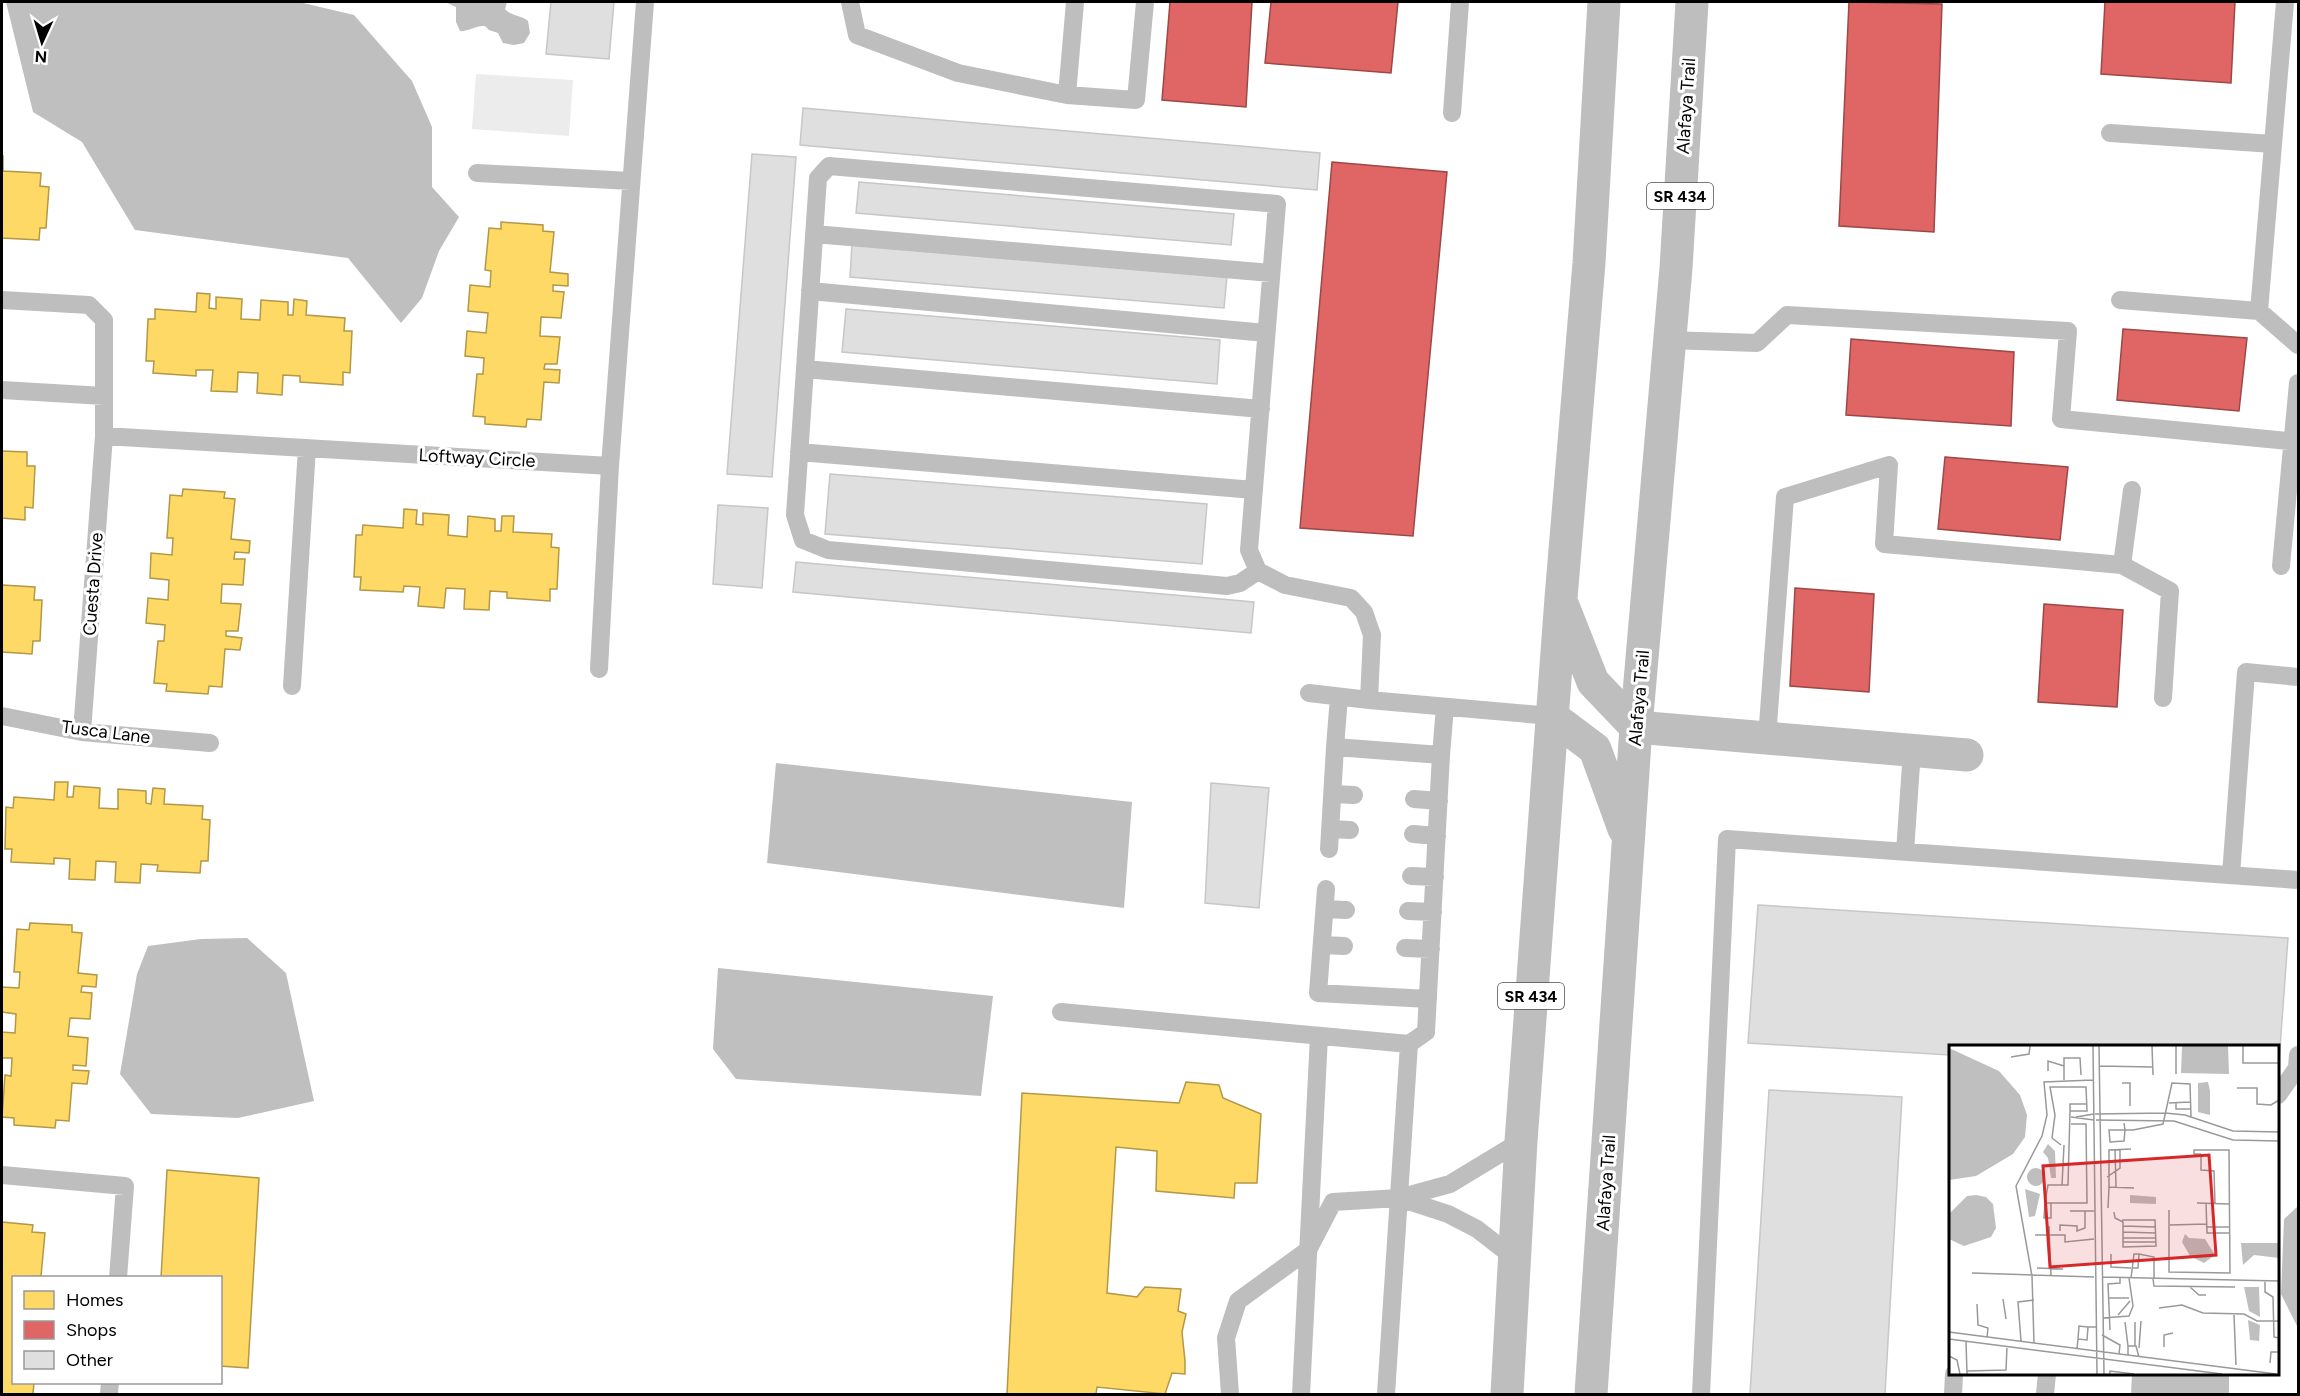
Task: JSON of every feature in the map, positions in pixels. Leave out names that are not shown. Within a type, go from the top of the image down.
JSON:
[{"type":"main road","name":"SR 434","points":[[1507,1395],[1521,1141],[1551,716],[1589,263],[1604,2]]},
{"type":"main road","name":"Alafaya Trail","points":[[1592,1395],[1636,727],[1669,339],[1692,2]]},
{"type":"main road","points":[[1561,598],[1593,682],[1636,727],[1967,755]]},
{"type":"main road","points":[[1551,716],[1595,749],[1629,842]]},
{"type":"lane","points":[[599,669],[610,466],[645,2]]},
{"type":"lane","points":[[850,2],[857,35],[958,73],[1067,95],[1136,100],[1145,2]]},
{"type":"lane","points":[[1067,95],[1076,2]]},
{"type":"lane","points":[[1452,113],[1460,2]]},
{"type":"lane","points":[[2259,311],[2285,2]]},
{"type":"lane","points":[[2110,133],[2273,144]]},
{"type":"lane","points":[[1258,570],[1240,583],[1227,586],[828,550],[804,540],[795,515],[818,178],[829,166],[1277,204],[1249,550],[1258,570],[1285,585],[1351,598],[1364,612],[1372,635],[1369,700]]},
{"type":"lane","points":[[477,173],[631,180]]},
{"type":"lane","points":[[814,234],[1271,273]]},
{"type":"lane","points":[[810,291],[1266,333]]},
{"type":"lane","points":[[2,300],[89,305],[105,320],[104,436]]},
{"type":"lane","points":[[2120,300],[2259,311],[2298,345]]},
{"type":"lane","points":[[1669,339],[1757,343],[1787,315],[2068,331],[2061,419],[2296,442]]},
{"type":"lane","points":[[805,369],[1261,409]]},
{"type":"lane","points":[[2281,566],[2296,442],[2298,383]]},
{"type":"lane","points":[[2,390],[104,396]]},
{"type":"lane","name":"Loftway Circle","points":[[104,436],[610,466]]},
{"type":"lane","name":"Cuesta Drive","points":[[82,732],[104,436]]},
{"type":"lane","points":[[292,686],[307,448]]},
{"type":"lane","points":[[799,452],[1254,490]]},
{"type":"lane","points":[[1767,738],[1785,497],[1889,465],[1884,544],[2122,565],[2170,591],[2163,698]]},
{"type":"lane","points":[[2122,565],[2132,490]]},
{"type":"lane","points":[[2231,876],[2246,672],[2298,677]]},
{"type":"lane","points":[[1309,693],[1551,716]]},
{"type":"lane","points":[[1329,849],[1339,697]]},
{"type":"lane","points":[[1061,1012],[1409,1044],[1426,1032],[1445,707]]},
{"type":"lane","name":"Tusca Lane","points":[[2,716],[82,732],[210,743]]},
{"type":"lane","points":[[1335,747],[1441,755]]},
{"type":"lane","points":[[1905,852],[1912,750]]},
{"type":"lane","points":[[1333,794],[1354,795]]},
{"type":"lane","points":[[1414,799],[1439,801]]},
{"type":"lane","points":[[1330,829],[1350,830]]},
{"type":"lane","points":[[1413,834],[1437,836]]},
{"type":"lane","points":[[1701,1395],[1727,839],[2298,880]]},
{"type":"lane","points":[[1412,876],[1435,877]]},
{"type":"lane","points":[[1326,889],[1318,993],[1428,999]]},
{"type":"lane","points":[[1325,909],[1346,910]]},
{"type":"lane","points":[[1408,911],[1433,912]]},
{"type":"lane","points":[[1322,945],[1344,946]]},
{"type":"lane","points":[[1405,948],[1431,949]]},
{"type":"lane","points":[[1301,1395],[1319,1036]]},
{"type":"lane","points":[[1386,1395],[1409,1044]]},
{"type":"lane","points":[[2279,1092],[2297,1068],[2298,1055]]},
{"type":"lane","points":[[1230,1395],[1226,1338],[1238,1301],[1308,1250],[1333,1202],[1399,1198],[1450,1184],[1521,1141]]},
{"type":"lane","points":[[2,1175],[125,1186],[118,1276]]},
{"type":"lane","points":[[1399,1198],[1448,1214],[1477,1229],[1513,1257]]},
{"type":"lane","points":[[1953,1395],[1954,1375]]},
{"type":"lane","points":[[2045,1395],[2047,1375]]},
{"type":"shaded area","points":[[6,2],[299,2],[354,15],[412,81],[432,127],[432,187],[459,217],[439,251],[422,298],[401,323],[348,258],[135,230],[82,142],[33,112]]},
{"type":"shaded area","points":[[445,2],[507,2],[505,9],[528,21],[530,33],[524,43],[514,45],[503,43],[498,33],[485,26],[460,31],[456,22],[456,7]]},
{"type":"shaded area","points":[[476,74],[573,80],[569,136],[472,129]]},
{"type":"shaded area","points":[[776,763],[1132,802],[1124,908],[767,863]]},
{"type":"shaded area","points":[[247,938],[286,973],[314,1101],[238,1118],[151,1114],[120,1074],[137,974],[148,946],[201,939]]},
{"type":"shaded area","points":[[718,968],[993,996],[981,1096],[736,1079],[713,1049]]},
{"type":"shaded area","points":[[2298,1206],[2298,1328],[2281,1294],[2284,1219]]},
{"type":"shaded area","points":[[2132,1375],[2229,1375],[2229,1394],[2131,1394]]},
{"type":"building: Homes","points":[[2,156],[3,171],[41,173],[40,186],[49,187],[46,228],[40,228],[39,240],[2,238]]},
{"type":"building: Homes","points":[[501,222],[543,225],[543,231],[554,232],[550,272],[568,274],[568,286],[553,285],[553,291],[564,292],[561,318],[541,317],[540,336],[560,337],[557,364],[545,364],[544,369],[560,370],[559,383],[544,382],[541,420],[527,419],[526,427],[485,424],[485,417],[473,416],[477,374],[483,374],[484,358],[465,356],[467,331],[486,333],[488,313],[468,311],[470,285],[490,287],[491,271],[485,270],[489,228],[501,229]]},
{"type":"building: Homes","points":[[197,293],[210,294],[209,308],[216,309],[216,297],[242,299],[241,319],[260,320],[261,300],[288,302],[288,315],[293,315],[294,299],[307,301],[306,315],[345,318],[344,331],[352,331],[350,373],[343,372],[343,385],[300,382],[300,376],[283,375],[282,395],[257,393],[258,373],[238,372],[237,392],[211,391],[213,370],[196,370],[196,376],[153,373],[154,361],[146,361],[148,319],[155,319],[155,309],[196,312]]},
{"type":"building: Homes","points":[[2,451],[27,452],[27,466],[35,466],[33,508],[25,507],[25,520],[2,518]]},
{"type":"building: Homes","points":[[183,489],[225,492],[224,498],[235,499],[231,539],[250,541],[249,553],[235,552],[234,559],[245,559],[243,585],[222,584],[221,603],[241,604],[238,631],[226,631],[226,636],[242,638],[240,650],[225,649],[222,687],[209,686],[208,694],[166,691],[167,684],[154,683],[158,641],[164,641],[165,625],[146,623],[148,598],[168,600],[169,580],[150,578],[151,553],[172,555],[173,538],[167,538],[170,495],[182,496]]},
{"type":"building: Homes","points":[[404,509],[417,510],[416,524],[423,525],[423,513],[449,515],[448,535],[467,537],[468,516],[495,519],[495,531],[501,531],[502,516],[514,516],[513,532],[552,534],[551,547],[559,548],[557,589],[550,589],[550,601],[507,598],[507,592],[490,591],[489,610],[464,609],[465,589],[446,588],[444,608],[418,606],[420,587],[404,586],[403,592],[360,590],[361,577],[354,577],[356,535],[362,535],[363,525],[403,528]]},
{"type":"building: Homes","points":[[2,585],[35,587],[34,600],[42,600],[40,641],[33,641],[32,654],[2,652]]},
{"type":"building: Homes","points":[[55,782],[68,782],[67,797],[73,797],[74,786],[100,788],[99,808],[118,809],[118,789],[146,791],[146,803],[151,804],[153,788],[165,789],[164,804],[203,806],[202,819],[210,820],[208,861],[201,861],[200,873],[157,871],[158,865],[141,864],[140,883],[115,882],[116,862],[96,861],[95,880],[69,879],[70,859],[54,858],[54,864],[11,862],[12,849],[5,849],[6,807],[13,808],[14,797],[54,800]]},
{"type":"building: Homes","points":[[30,923],[72,925],[72,932],[82,933],[78,973],[97,975],[96,987],[82,986],[81,992],[92,993],[90,1019],[70,1018],[68,1036],[88,1038],[86,1066],[73,1065],[73,1070],[89,1071],[87,1084],[72,1083],[69,1121],[56,1120],[55,1128],[14,1125],[14,1118],[2,1117],[5,1075],[11,1076],[12,1058],[2,1058],[2,1032],[15,1033],[16,1014],[2,1012],[2,987],[19,988],[20,972],[14,972],[17,929],[29,930]]},
{"type":"building: Homes","points":[[1186,1082],[1219,1085],[1223,1098],[1261,1114],[1257,1183],[1235,1183],[1234,1198],[1156,1191],[1157,1151],[1116,1147],[1107,1293],[1137,1297],[1145,1287],[1181,1289],[1178,1311],[1186,1314],[1182,1332],[1185,1374],[1172,1373],[1165,1394],[1097,1387],[1096,1394],[1007,1394],[1022,1093],[1179,1103]]},
{"type":"building: Homes","points":[[167,1170],[259,1178],[248,1368],[222,1366],[222,1276],[161,1276]]},
{"type":"building: Homes","points":[[2,1222],[33,1225],[32,1232],[45,1233],[41,1276],[12,1276],[12,1384],[34,1384],[33,1394],[2,1394]]},
{"type":"building: Shops","points":[[1170,2],[1252,2],[1246,107],[1162,100]]},
{"type":"building: Shops","points":[[1271,2],[1398,2],[1391,73],[1265,63]]},
{"type":"building: Shops","points":[[1849,2],[1942,4],[1934,232],[1839,226]]},
{"type":"building: Shops","points":[[2105,2],[2235,2],[2231,83],[2101,74]]},
{"type":"building: Shops","points":[[1332,162],[1447,172],[1413,536],[1300,528]]},
{"type":"building: Shops","points":[[2123,329],[2247,338],[2239,411],[2117,400]]},
{"type":"building: Shops","points":[[1851,339],[2014,352],[2011,426],[1846,415]]},
{"type":"building: Shops","points":[[1945,457],[2068,467],[2060,540],[1938,529]]},
{"type":"building: Shops","points":[[1795,588],[1874,594],[1869,692],[1790,686]]},
{"type":"building: Shops","points":[[2044,604],[2123,610],[2117,707],[2038,702]]},
{"type":"building: Other","points":[[551,2],[614,2],[609,59],[546,54]]},
{"type":"building: Other","points":[[803,108],[1320,153],[1317,190],[800,145]]},
{"type":"building: Other","points":[[752,154],[796,157],[772,477],[727,474]]},
{"type":"building: Other","points":[[859,182],[1234,214],[1231,245],[856,213]]},
{"type":"building: Other","points":[[852,244],[1227,276],[1224,308],[850,277]]},
{"type":"building: Other","points":[[846,309],[1220,340],[1217,384],[842,352]]},
{"type":"building: Other","points":[[830,474],[1207,504],[1202,564],[825,534]]},
{"type":"building: Other","points":[[718,505],[768,508],[762,588],[713,584]]},
{"type":"building: Other","points":[[796,562],[1254,602],[1251,633],[793,592]]},
{"type":"building: Other","points":[[1211,783],[1269,788],[1259,908],[1205,903]]},
{"type":"building: Other","points":[[1758,905],[2288,938],[2279,1061],[2279,1045],[1949,1045],[1949,1055],[1748,1043]]},
{"type":"building: Other","points":[[1769,1090],[1902,1097],[1885,1394],[1750,1394]]}]
